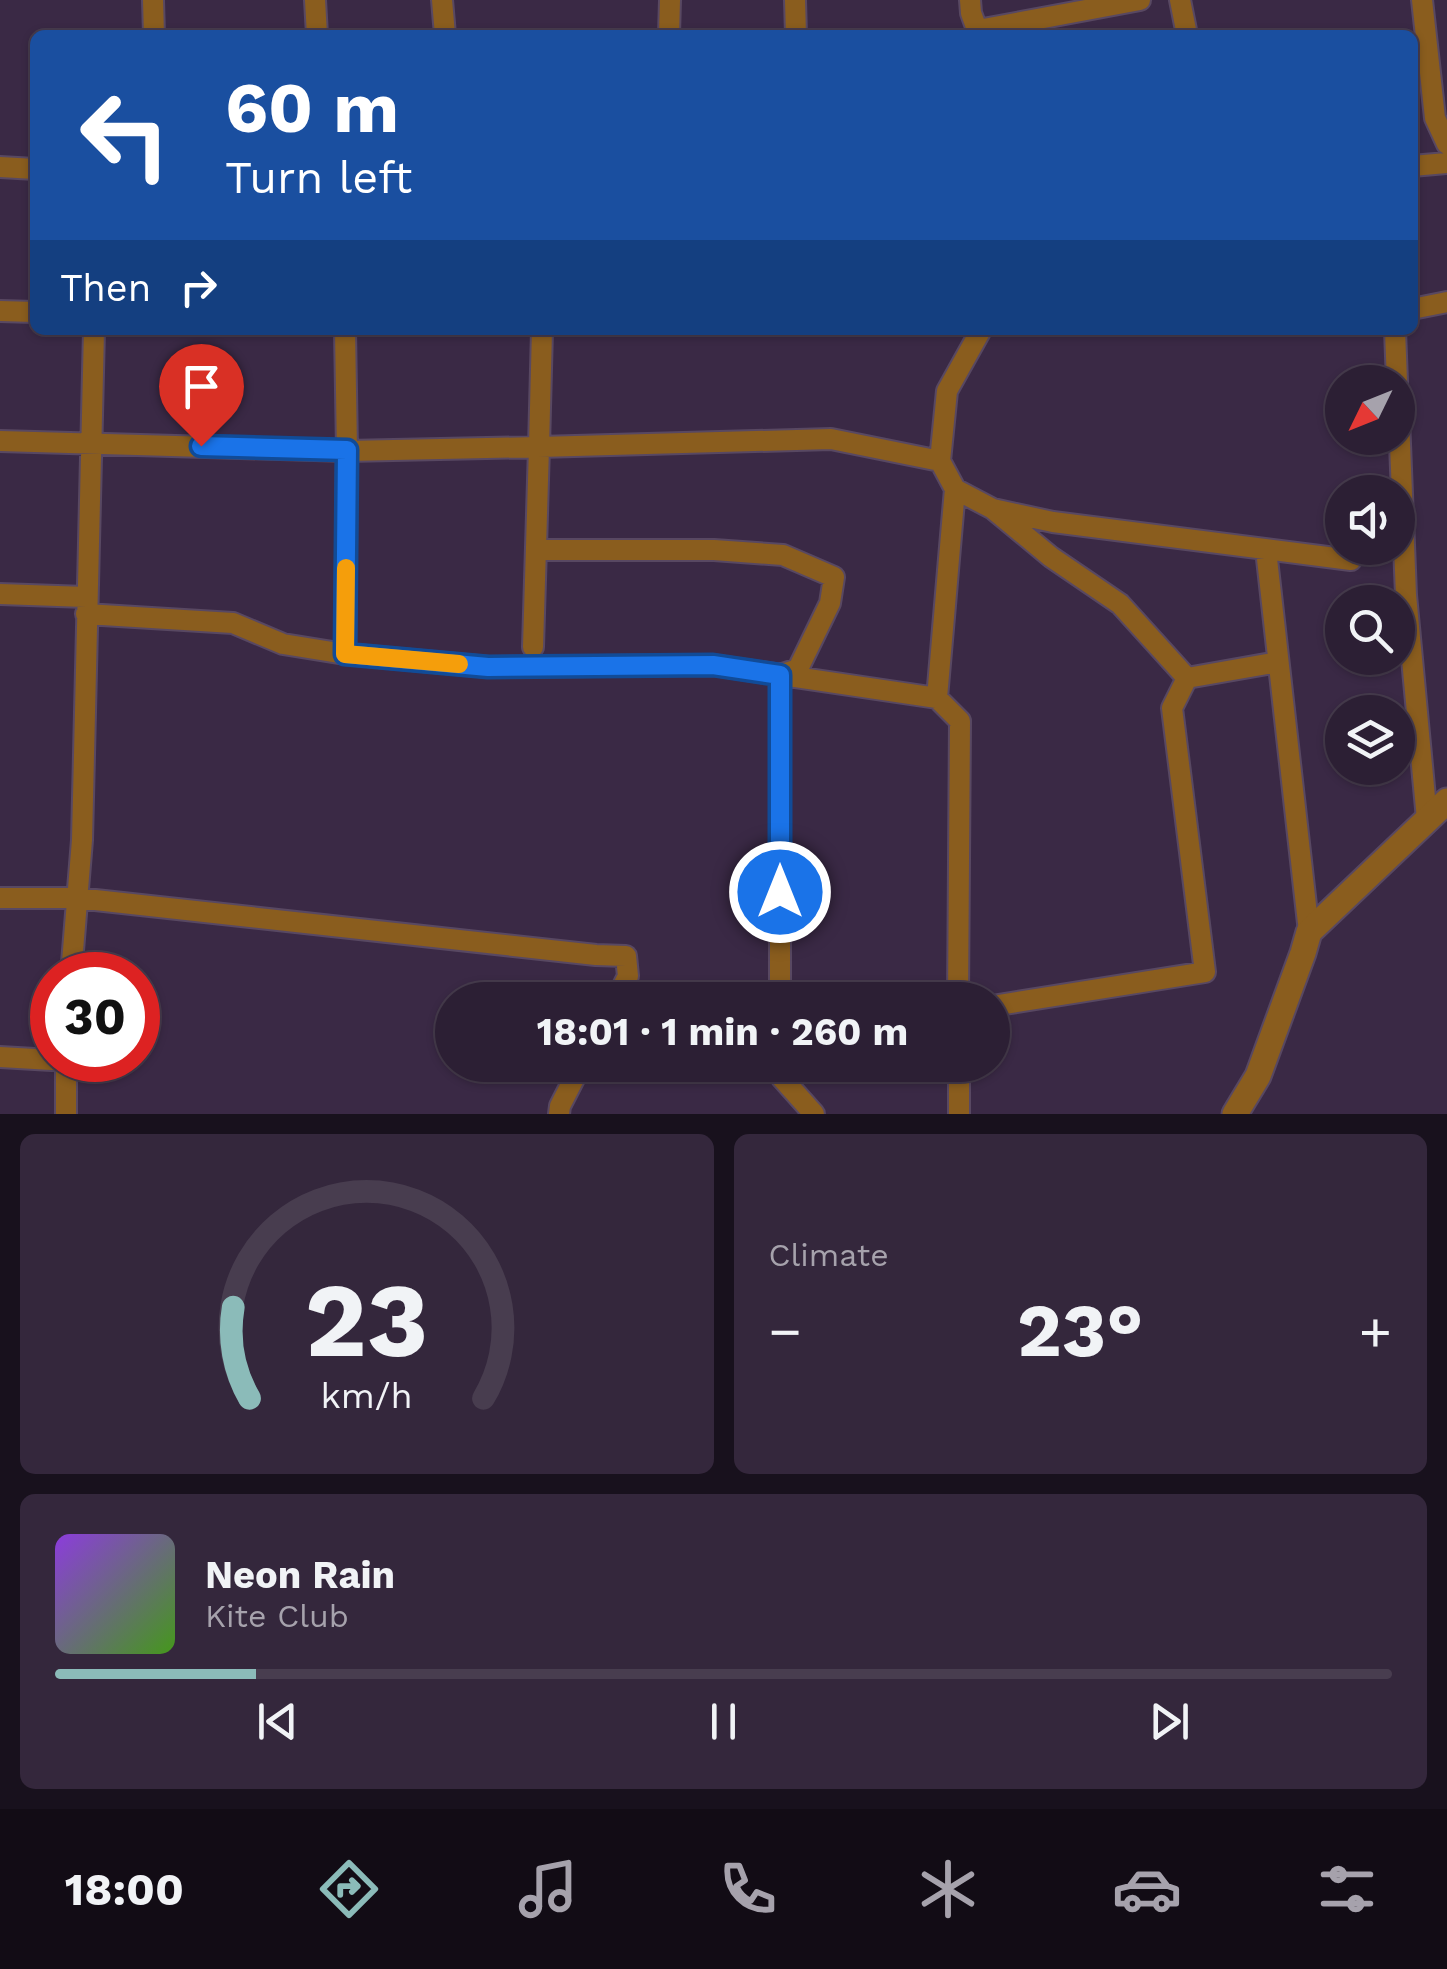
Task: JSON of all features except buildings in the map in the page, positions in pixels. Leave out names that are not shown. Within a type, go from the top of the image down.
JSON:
[{"type":"street","points":[[152,0],[154,30]]},
{"type":"street","points":[[315,0],[317,30]]},
{"type":"street","points":[[442,0],[445,30]]},
{"type":"street","points":[[669,30],[670,0]]},
{"type":"street","points":[[795,0],[796,30]]},
{"type":"street","points":[[970,0],[977,30]]},
{"type":"street","points":[[993,30],[1140,0]]},
{"type":"street","points":[[1180,0],[1185,30]]},
{"type":"street","points":[[1422,0],[1435,118],[1447,144]]},
{"type":"street","points":[[1418,165],[1447,162]]},
{"type":"street","points":[[0,167],[30,168]]},
{"type":"street","points":[[1418,308],[1447,302]]},
{"type":"street","points":[[0,310],[30,312]]},
{"type":"street","points":[[72,952],[82,840],[94,335]]},
{"type":"street","points":[[345,654],[346,335]]},
{"type":"street","points":[[534,647],[542,335]]},
{"type":"street","points":[[936,698],[955,489],[940,461],[948,391],[978,335]]},
{"type":"street","points":[[1395,335],[1396,365]]},
{"type":"street","points":[[0,441],[347,450],[831,439],[940,461]]},
{"type":"street","points":[[1400,455],[1406,594],[1427,819]]},
{"type":"street","points":[[955,489],[993,509],[1052,557],[1120,604],[1187,678]]},
{"type":"street","points":[[993,509],[1052,522],[1325,557]]},
{"type":"street","points":[[537,550],[714,550],[783,555],[834,578],[830,602],[798,668],[780,675]]},
{"type":"street","points":[[1235,1114],[1258,1076],[1309,932],[1266,550]]},
{"type":"street","points":[[0,594],[234,623],[283,644],[345,654],[488,667],[713,665],[936,698],[960,721],[958,982]]},
{"type":"street","points":[[1187,678],[1278,662]]},
{"type":"street","points":[[780,675],[780,982]]},
{"type":"street","points":[[1010,1003],[1205,972],[1172,708],[1187,678]]},
{"type":"street","points":[[1309,932],[1447,801]]},
{"type":"street","points":[[0,898],[77,898],[626,956],[625,982]]},
{"type":"street","points":[[0,1057],[30,1059]]},
{"type":"street","points":[[66,1082],[66,1114]]},
{"type":"street","points":[[558,1114],[573,1082]]},
{"type":"street","points":[[784,1082],[814,1114]]},
{"type":"street","points":[[959,1082],[959,1114]]},
{"type":"slow traffic","points":[[346,568],[345,654],[459,664]]},
{"type":"route","points":[[201,446],[347,450],[345,654],[488,667],[713,665],[780,675],[780,892]]}]
